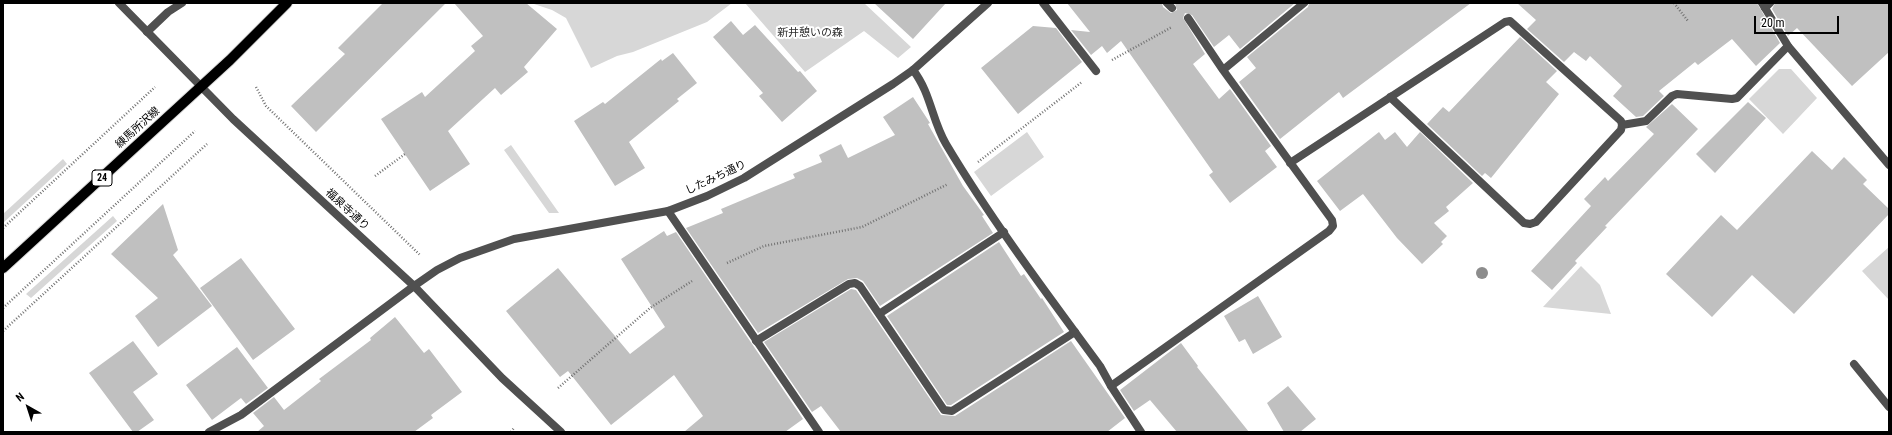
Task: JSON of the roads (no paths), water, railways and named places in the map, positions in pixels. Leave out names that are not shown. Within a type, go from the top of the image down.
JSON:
[{"type":"main road","name":"練馬所沢線","points":[[3,268],[201,88],[287,3]]},
{"type":"street","name":"福泉寺通り","points":[[119,3],[201,88],[414,286],[502,378],[561,432]]},
{"type":"street","points":[[147,32],[168,12],[182,3]]},
{"type":"street","name":"したみち通り","points":[[209,432],[241,415],[436,270],[460,258],[514,239],[668,211],[707,196],[744,178],[830,125],[913,70],[988,3]]},
{"type":"street","points":[[1043,3],[1096,71]]},
{"type":"street","points":[[1223,70],[1304,3]]},
{"type":"street","points":[[1766,5],[1788,46],[1889,165]]},
{"type":"street","points":[[1111,386],[1329,231],[1333,226],[1332,220],[1223,70],[1188,18]]},
{"type":"street","points":[[1290,162],[1505,22],[1510,21],[1621,121],[1622,125],[1621,130],[1536,222],[1530,224],[1524,223],[1390,98]]},
{"type":"street","points":[[1622,125],[1646,121],[1672,96],[1677,94],[1732,99],[1737,98],[1788,46]]},
{"type":"street","points":[[913,70],[922,82],[945,142],[964,173],[1074,332],[1100,366],[1111,386],[1141,432]]},
{"type":"street","points":[[668,211],[708,272],[819,432]]},
{"type":"street","points":[[879,314],[1004,232]]},
{"type":"street","points":[[756,341],[849,284],[855,283],[860,286],[944,410],[952,411],[1074,332]]},
{"type":"street","points":[[1854,364],[1889,407]]},
{"type":"park label","name":"新井憩いの森","points":[[810,33]]}]
